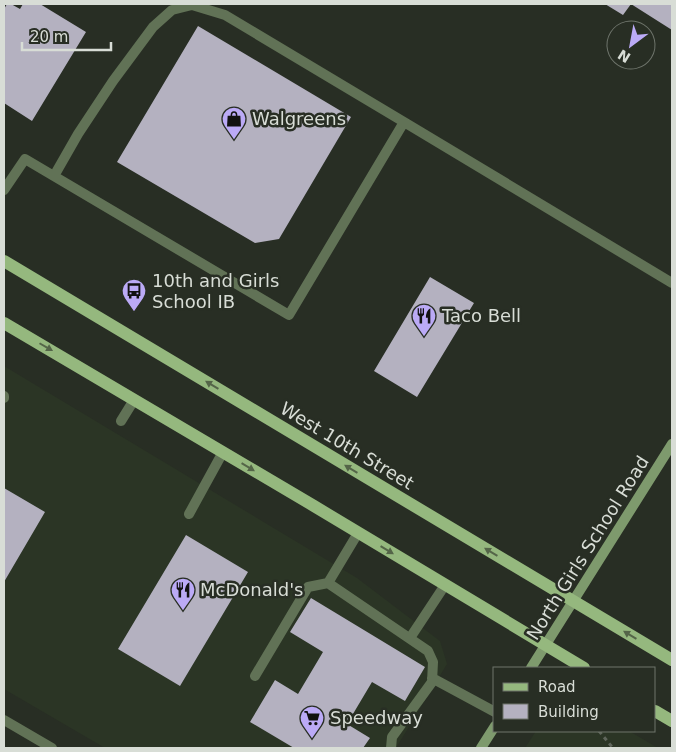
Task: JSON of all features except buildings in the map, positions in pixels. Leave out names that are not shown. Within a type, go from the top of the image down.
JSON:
[{"type":"main road","name":"West 10th Street","points":[[4,262],[672,660]]},
{"type":"main road","points":[[4,323],[582,667]]},
{"type":"main road","name":"North Girls School Road","points":[[532,667],[672,444]]},
{"type":"main road","points":[[656,712],[672,721]]},
{"type":"main road","points":[[481,748],[493,729]]},
{"type":"lane","points":[[54,176],[78,134],[113,81],[153,27],[172,10],[192,5],[225,15],[672,283]]},
{"type":"lane","points":[[4,190],[25,160],[289,315],[404,122]]},
{"type":"lane","points":[[121,421],[134,400]]},
{"type":"lane","points":[[189,514],[223,452]]},
{"type":"lane","points":[[328,583],[358,533]]},
{"type":"lane","points":[[255,676],[308,587],[328,583],[428,651],[433,662],[432,682],[392,737],[391,748]]},
{"type":"lane","points":[[410,638],[445,585]]},
{"type":"lane","points":[[432,678],[493,711]]},
{"type":"lane","points":[[4,720],[52,748]]},
{"type":"path","points":[[600,732],[613,748]]},
{"type":"shaded area","points":[[4,366],[357,578],[440,641],[447,664],[396,748],[105,748],[4,689]]},
{"type":"shaded area","points":[[535,732],[631,732],[658,748],[525,748]]},
{"type":"place","name":"Walgreens","points":[[234,140]]},
{"type":"place","name":"10th and Girls School IB","points":[[134,312]]},
{"type":"place","name":"Taco Bell","points":[[424,337]]},
{"type":"place","name":"McDonald's","points":[[183,611]]},
{"type":"place","name":"Speedway","points":[[312,739]]}]
